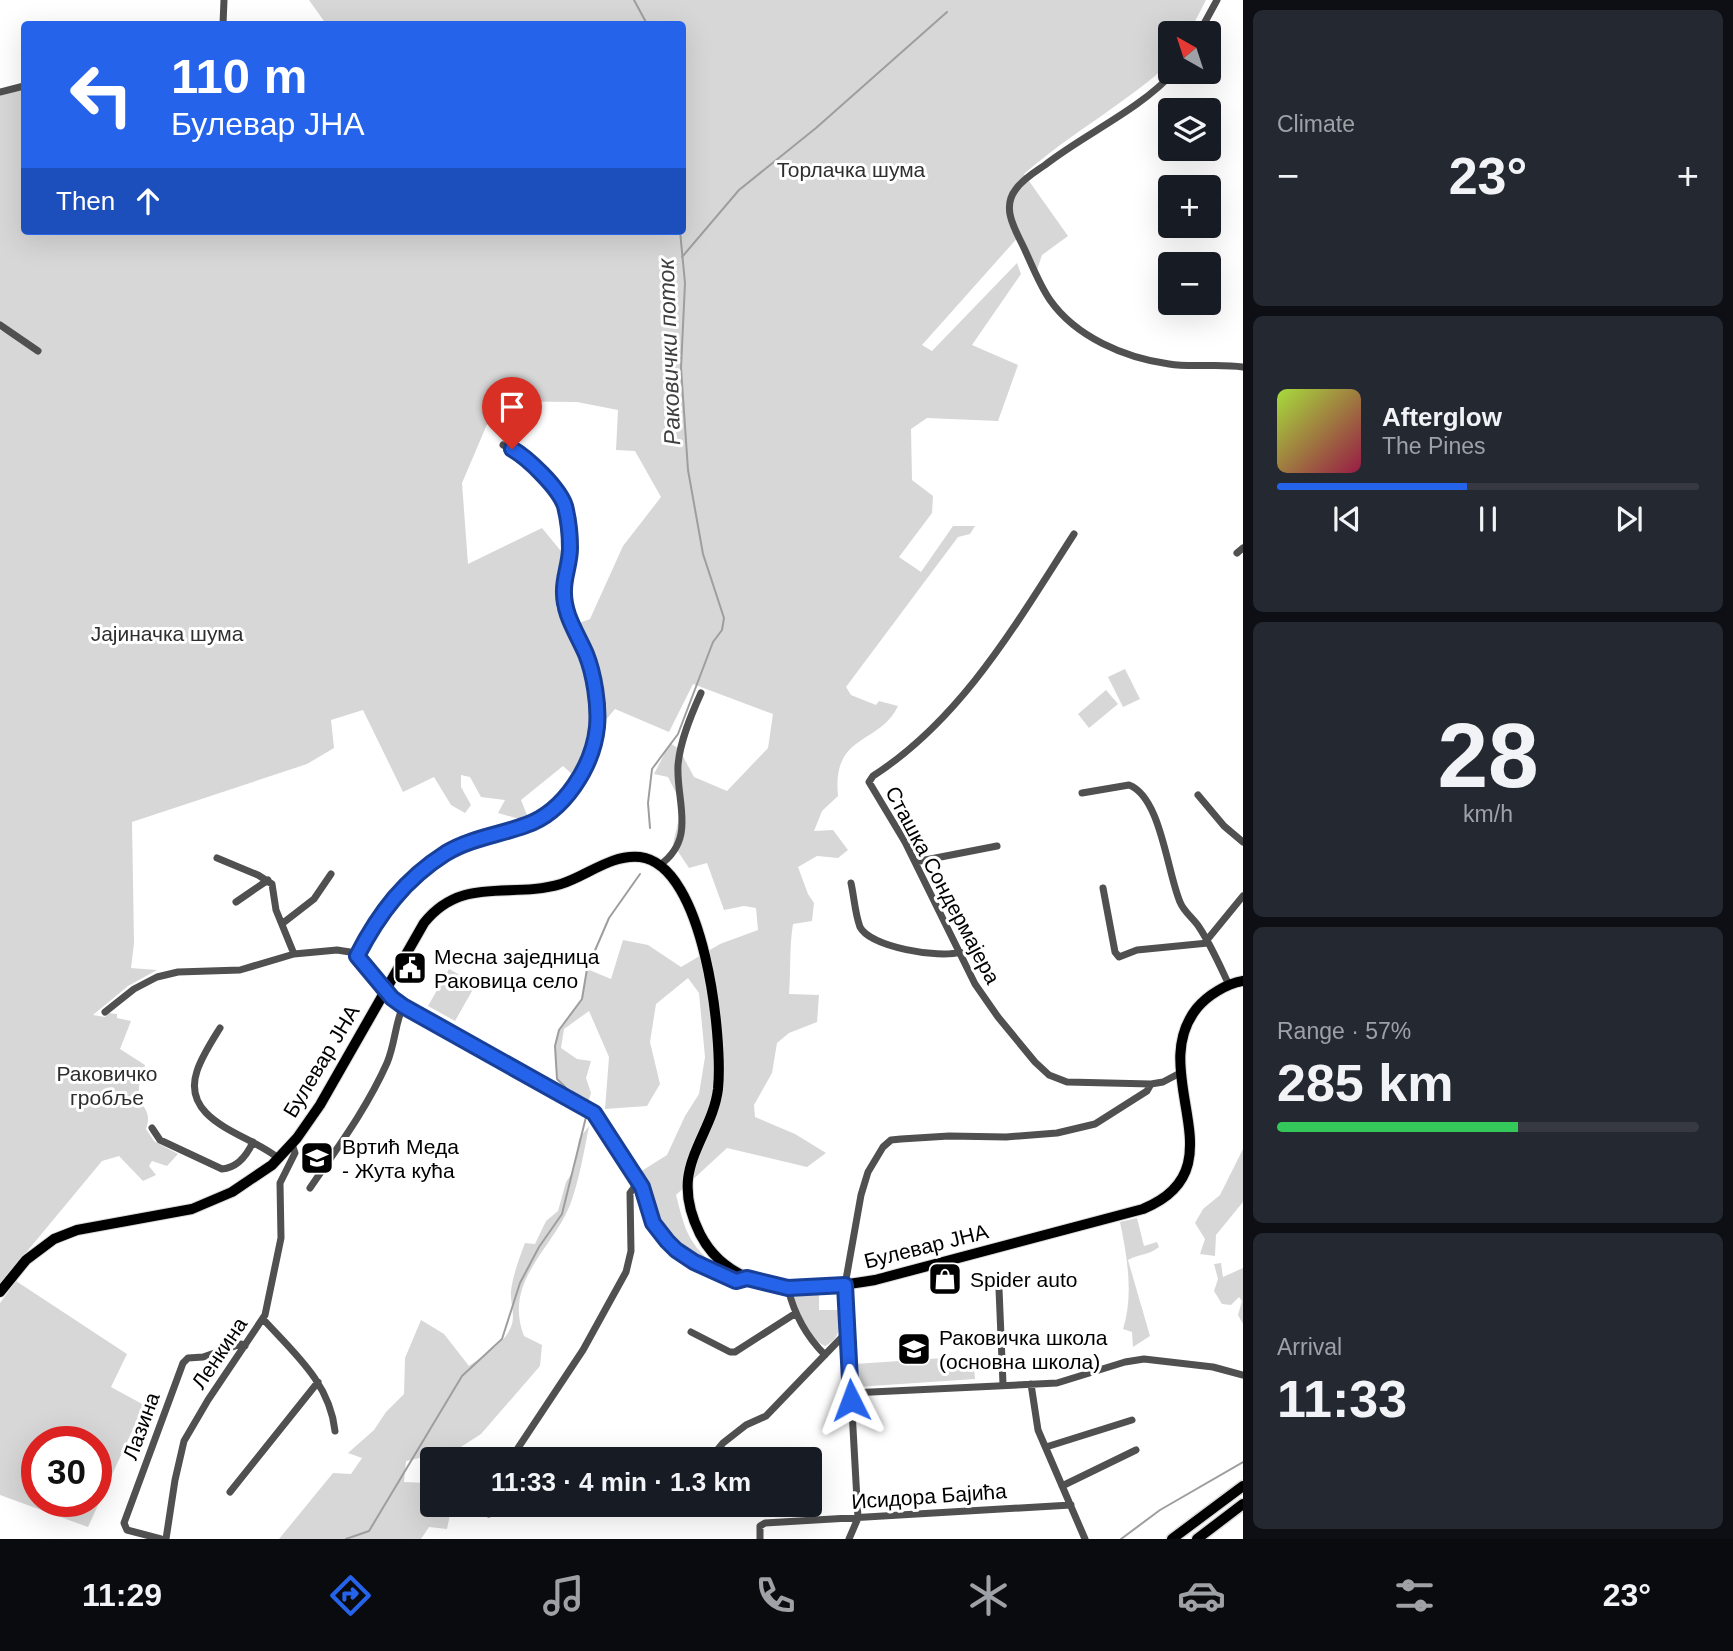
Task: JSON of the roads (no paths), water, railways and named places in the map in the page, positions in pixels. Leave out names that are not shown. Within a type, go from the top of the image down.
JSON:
[{"type":"highway","points":[[1172,1539],[1243,1486]]},
{"type":"highway","points":[[1197,1539],[1243,1504]]},
{"type":"main road","name":"Булевар ЈНА","points":[[0,1292],[26,1259],[54,1240],[77,1230],[183,1211],[212,1202],[251,1181],[292,1144],[320,1105],[424,923],[448,902],[473,892],[554,886],[574,880],[614,861],[631,858],[660,864],[674,878],[681,889],[698,934],[712,988],[718,1040],[717,1092],[712,1118],[689,1175],[688,1201],[697,1228],[713,1254],[747,1278],[788,1288],[845,1285],[875,1280],[1119,1216],[1158,1203],[1180,1184],[1193,1152],[1180,1060],[1184,1033],[1193,1014],[1207,999],[1230,985],[1243,981]]},
{"type":"street","points":[[223,21],[224,0]]},
{"type":"street","points":[[1206,21],[1217,0]]},
{"type":"street","points":[[1161,84],[1146,97],[1065,149],[1021,183],[1012,196],[1010,218],[1049,299],[1079,330],[1114,348],[1158,362],[1243,367]]},
{"type":"street","points":[[0,92],[21,87]]},
{"type":"street","points":[[0,325],[38,351]]},
{"type":"street","points":[[357,956],[383,911],[401,890],[428,866],[459,846],[524,826],[553,810],[579,778],[590,758],[596,737],[597,709],[590,666],[564,605],[564,584],[570,549],[564,504],[551,485],[522,454],[503,444]]},
{"type":"street","name":"Сташка Сондермајера","points":[[1074,534],[1007,638],[962,696],[922,739],[870,779],[870,786],[915,862],[975,984],[1035,1062],[1049,1075],[1067,1082],[1151,1084]]},
{"type":"street","points":[[660,864],[672,855],[679,845],[682,830],[678,764],[701,693]]},
{"type":"street","points":[[1082,793],[1129,785],[1142,795],[1161,833],[1180,902],[1207,941],[1230,985]]},
{"type":"street","points":[[1198,795],[1224,826],[1243,842]]},
{"type":"street","points":[[915,862],[997,846]]},
{"type":"street","points":[[217,858],[268,880],[274,887],[276,910],[294,954]]},
{"type":"street","points":[[283,923],[314,899],[331,874]]},
{"type":"street","points":[[236,902],[268,880]]},
{"type":"street","points":[[851,883],[860,927],[879,941],[939,956],[960,952]]},
{"type":"street","points":[[1103,888],[1115,951],[1119,957],[1137,950],[1207,941],[1243,896]]},
{"type":"street","points":[[104,1012],[134,989],[157,977],[178,972],[240,970],[294,954],[337,950],[352,952],[403,1006],[593,1112],[638,1182],[653,1223],[676,1250],[731,1280],[740,1281],[747,1278]]},
{"type":"street","points":[[310,1188],[368,1101],[393,1048],[403,1006]]},
{"type":"street","points":[[220,1028],[198,1068],[194,1084],[197,1097],[206,1114],[278,1158]]},
{"type":"street","points":[[849,1539],[858,1518],[845,1285],[864,1184],[881,1150],[891,1140],[949,1136],[1032,1136],[1089,1126],[1147,1091],[1151,1084],[1163,1082],[1181,1073]]},
{"type":"street","points":[[152,1128],[160,1140],[222,1168],[232,1168],[238,1163],[253,1142]]},
{"type":"street","name":"Ленкина","points":[[166,1539],[184,1441],[208,1400],[263,1319],[281,1238],[280,1183],[295,1153],[292,1144]]},
{"type":"street","points":[[519,1447],[583,1350],[626,1272],[631,1251],[630,1193],[638,1182]]},
{"type":"street","points":[[788,1288],[805,1332],[825,1355]]},
{"type":"street","points":[[999,1289],[1003,1384]]},
{"type":"street","points":[[691,1332],[735,1352],[796,1313]]},
{"type":"street","points":[[263,1319],[306,1364],[318,1382],[329,1404],[335,1431]]},
{"type":"street","points":[[720,1447],[746,1425],[766,1416],[843,1336],[848,1335]]},
{"type":"street","name":"Лазина","points":[[160,1539],[127,1530],[124,1523],[183,1363],[188,1358],[203,1357],[241,1344],[245,1346]]},
{"type":"street","points":[[851,1393],[1057,1383],[1125,1362],[1144,1359],[1213,1367],[1243,1375]]},
{"type":"street","points":[[230,1492],[318,1382]]},
{"type":"street","points":[[1031,1384],[1035,1416],[1086,1539]]},
{"type":"street","points":[[1046,1447],[1132,1420]]},
{"type":"street","points":[[1062,1486],[1136,1450]]},
{"type":"street","name":"Исидора Бајића","points":[[760,1539],[760,1528],[765,1523],[1071,1505]]},
{"type":"waterway","name":"Раковички поток","points":[[634,0],[645,21]]},
{"type":"waterway","points":[[682,257],[739,190],[816,128],[947,12]]},
{"type":"waterway","name":"Раковички поток","points":[[650,828],[648,803],[652,769],[678,734],[713,642],[722,630],[724,618],[703,554],[688,470],[681,368],[685,283],[680,235]]},
{"type":"waterway","name":"Раковички поток","points":[[579,1100],[557,1079],[555,1046],[559,1030],[582,999],[587,969],[609,918],[640,874]]},
{"type":"waterway","name":"Раковички поток","points":[[346,1539],[369,1531],[462,1376],[502,1339],[520,1283],[539,1247],[562,1214],[587,1113]]},
{"type":"waterway","points":[[1121,1539],[1160,1510],[1243,1462]]},
{"type":"place","name":"Месна заједница Раковица село","points":[[410,968]]},
{"type":"place","name":"Вртић Меда - Жута кућа","points":[[317,1158]]},
{"type":"place","name":"Spider auto","points":[[945,1279]]},
{"type":"place","name":"Раковичка школа (основна школа)","points":[[914,1349]]},
{"type":"park label","name":"Торлачка шума","points":[[851,169]]},
{"type":"park label","name":"Јајиначка шума","points":[[167,633]]},
{"type":"park label","name":"Раковичко гробље","points":[[107,1085]]}]
